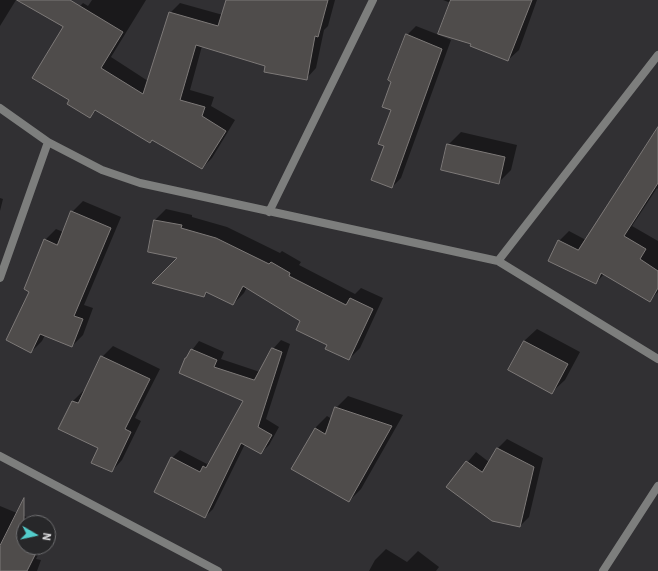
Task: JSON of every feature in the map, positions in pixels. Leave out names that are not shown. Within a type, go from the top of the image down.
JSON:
[{"type":"street","points":[[270,212],[373,0]]},
{"type":"street","points":[[498,261],[658,55]]},
{"type":"street","points":[[0,108],[48,142],[102,170],[140,183],[498,261],[658,359]]},
{"type":"street","points":[[0,278],[48,142]]},
{"type":"street","points":[[0,456],[218,571]]},
{"type":"street","points":[[603,571],[658,486]]},
{"type":"building","points":[[17,0],[70,0],[123,32],[101,68],[143,94],[169,12],[218,26],[226,0],[328,0],[318,37],[315,36],[307,80],[264,72],[265,66],[196,45],[180,100],[205,107],[202,116],[226,131],[202,169],[152,140],[150,143],[95,110],[90,118],[67,104],[69,100],[32,78],[63,27]]},
{"type":"building","points":[[451,0],[532,0],[508,61],[470,46],[471,44],[438,34]]},
{"type":"building","points":[[406,34],[442,49],[392,188],[371,180],[384,146],[378,144],[391,110],[382,107],[391,82],[388,80]]},
{"type":"building","points":[[658,127],[658,183],[624,236],[646,249],[640,259],[658,271],[658,288],[650,302],[601,273],[596,284],[548,261],[558,240],[578,250]]},
{"type":"building","points":[[447,144],[505,157],[499,184],[441,170]]},
{"type":"building","points":[[71,211],[111,228],[74,316],[83,319],[72,347],[40,334],[31,353],[6,340],[29,292],[24,289],[44,239],[57,245]]},
{"type":"building","points":[[154,220],[182,225],[181,228],[216,238],[269,264],[271,262],[290,273],[289,276],[346,305],[350,298],[373,309],[349,360],[325,349],[327,345],[296,330],[300,321],[243,286],[233,305],[206,292],[204,297],[152,283],[177,258],[148,252]]},
{"type":"building","points":[[524,341],[568,364],[552,394],[508,370]]},
{"type":"building","points":[[272,348],[282,352],[258,427],[272,435],[261,454],[241,443],[205,518],[154,492],[171,457],[200,472],[203,466],[206,468],[243,401],[179,373],[185,358],[191,349],[217,360],[214,367],[254,380]]},
{"type":"building","points":[[101,356],[150,379],[125,429],[131,432],[112,472],[91,463],[98,448],[58,429],[72,401],[78,403]]},
{"type":"building","points":[[335,407],[392,426],[349,502],[291,469],[315,428],[325,434]]},
{"type":"building","points":[[497,448],[534,467],[520,527],[492,521],[446,487],[466,461],[482,472]]},
{"type":"building","points":[[24,498],[24,515],[16,515],[16,555],[35,555],[27,571],[0,571],[0,546]]}]
